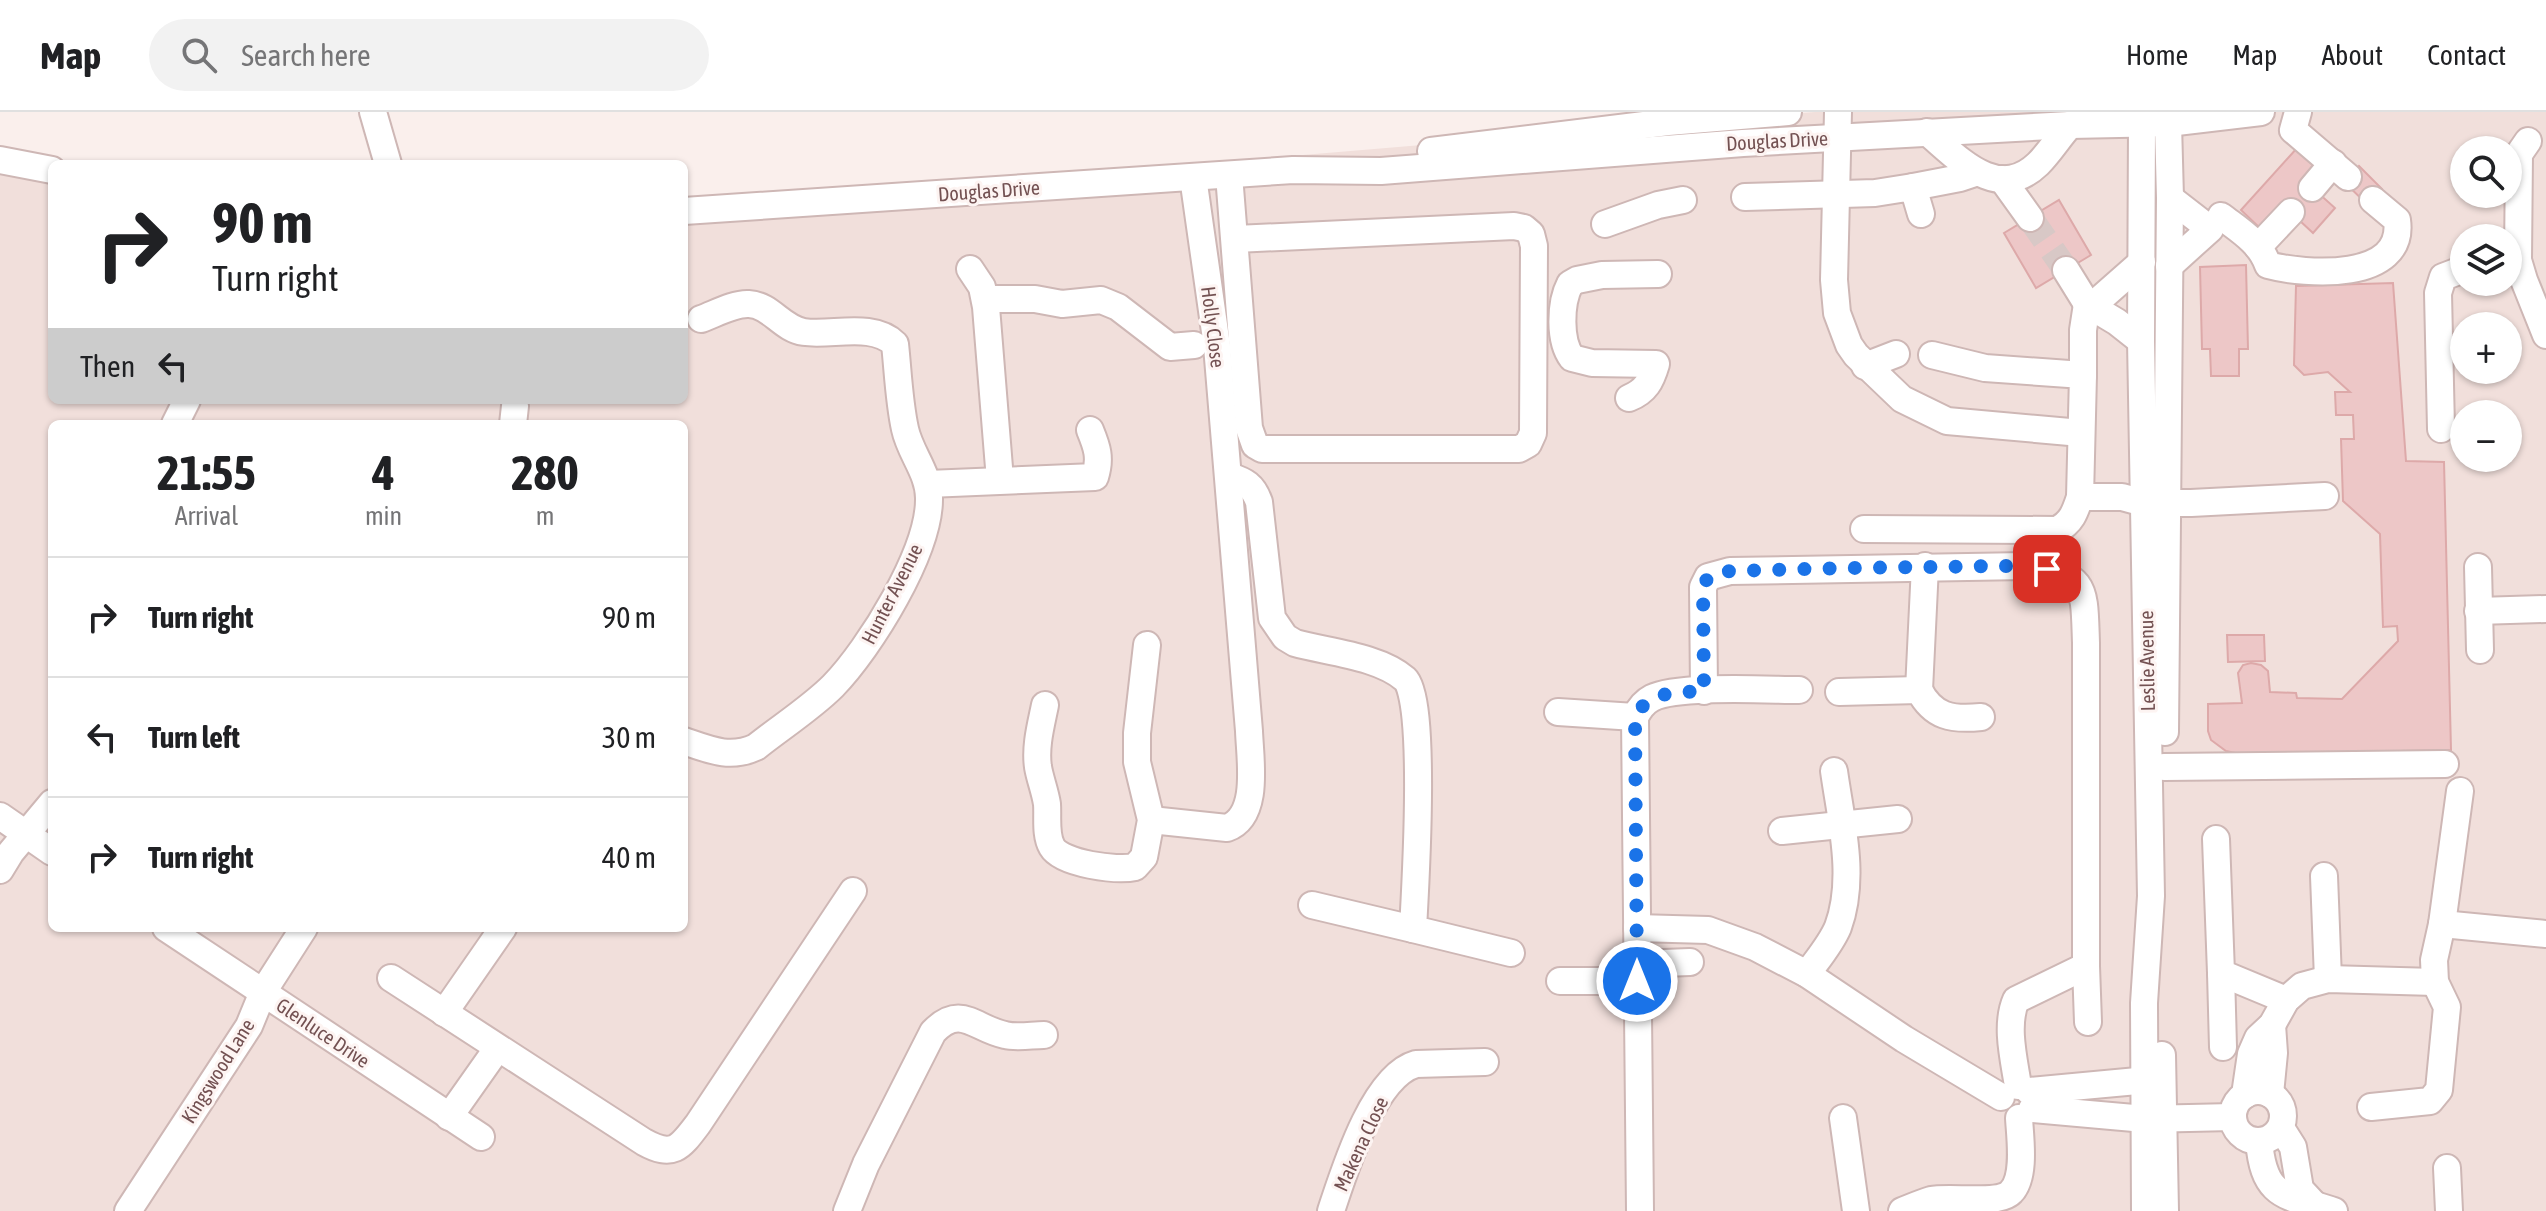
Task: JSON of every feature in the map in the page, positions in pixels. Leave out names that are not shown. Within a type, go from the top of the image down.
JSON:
[{"type":"street","points":[[373,112],[387,160]]},
{"type":"street","name":"Douglas Drive","points":[[688,211],[1293,170],[1554,135],[1788,112]]},
{"type":"street","name":"Douglas Drive","points":[[1293,170],[1381,171],[1691,146],[1838,125],[1927,132],[2261,112]]},
{"type":"street","points":[[2298,112],[2293,130],[2341,170],[2312,188]]},
{"type":"street","name":"Leslie Avenue","points":[[2140,118],[2141,341],[2164,767],[2161,1002],[2145,1211]]},
{"type":"street","name":"Leslie Avenue","points":[[2154,1079],[2144,1003],[2151,896],[2149,495],[2169,266],[2167,118]]},
{"type":"street","points":[[1838,125],[1834,280],[1837,313],[1849,345],[1865,366],[1902,399],[1947,421],[2081,433]]},
{"type":"street","points":[[1927,132],[1975,173],[2002,179],[2020,175],[2039,163],[2070,125]]},
{"type":"street","points":[[2515,224],[2519,154],[2528,141]]},
{"type":"street","points":[[0,160],[48,169]]},
{"type":"street","points":[[1745,197],[1875,193],[1975,173]]},
{"type":"street","points":[[1229,175],[1249,428],[1255,445],[1262,449],[1519,449],[1528,444],[1533,433],[1534,246],[1533,237],[1528,231],[1514,226],[1466,227],[1236,239]]},
{"type":"street","name":"Holly Close","points":[[1151,820],[1227,828],[1242,819],[1248,809],[1251,765],[1217,346],[1193,177]]},
{"type":"street","points":[[2002,179],[2030,218]]},
{"type":"street","points":[[1913,187],[1921,214]]},
{"type":"street","points":[[2169,266],[2210,229],[2170,198]]},
{"type":"street","points":[[2221,216],[2258,247],[2268,265],[2345,272],[2376,261],[2393,248],[2398,225],[2394,216],[2373,200]]},
{"type":"street","points":[[1605,224],[1667,211]]},
{"type":"street","points":[[2258,247],[2291,212]]},
{"type":"street","points":[[1864,529],[2057,530],[2068,524],[2080,497],[2082,339],[2090,305],[2142,262]]},
{"type":"street","points":[[970,269],[982,287],[985,299],[1000,480]]},
{"type":"street","points":[[2066,270],[2090,305],[2141,341]]},
{"type":"street","points":[[1629,398],[1648,385],[1656,364],[1592,363],[1572,358],[1565,347],[1564,303],[1570,284],[1577,280],[1602,275],[1658,274]]},
{"type":"street","points":[[2441,429],[2438,293],[2443,277],[2450,274]]},
{"type":"street","points":[[2522,277],[2546,335]]},
{"type":"street","points":[[985,299],[1035,299],[1062,304],[1101,300],[1118,307],[1170,347],[1194,345]]},
{"type":"street","name":"Hunter Avenue","points":[[688,742],[734,754],[756,747],[831,687],[863,650],[895,596],[928,516],[928,484],[904,427],[895,344],[888,337],[874,333],[801,332],[758,305],[744,304],[701,319]]},
{"type":"street","points":[[1865,366],[1896,354]]},
{"type":"street","points":[[1932,355],[1985,368],[2083,375]]},
{"type":"street","points":[[928,484],[1095,477],[1099,451],[1090,430]]},
{"type":"street","points":[[1229,476],[1251,487],[1259,502],[1268,599],[1279,631],[1295,643],[1382,666],[1404,677],[1411,685],[1415,706],[1417,780],[1417,875],[1413,929]]},
{"type":"street","points":[[2080,497],[2149,495],[2229,503],[2325,490]]},
{"type":"street","points":[[1925,566],[1919,690],[1925,702],[1947,717],[1981,717]]},
{"type":"street","points":[[1704,691],[1703,587],[1708,577],[1730,571],[1925,566],[2040,568],[2072,578],[2082,590],[2086,643],[2088,1022]]},
{"type":"street","points":[[2478,567],[2480,650]]},
{"type":"street","points":[[2478,611],[2546,609]]},
{"type":"street","points":[[1045,705],[1038,764],[1045,792],[1049,838],[1054,850],[1060,855],[1092,864],[1118,869],[1135,867],[1144,857],[1151,820],[1137,762],[1137,733],[1147,645]]},
{"type":"street","points":[[1640,1211],[1635,717],[1643,705],[1656,696],[1704,691],[1799,690]]},
{"type":"street","points":[[1839,692],[1919,690]]},
{"type":"street","points":[[1558,712],[1635,717]]},
{"type":"street","points":[[2164,767],[2445,764]]},
{"type":"street","points":[[1807,974],[1834,936],[1843,910],[1846,881],[1834,771]]},
{"type":"street","points":[[2371,1107],[2422,1103],[2436,1097],[2447,1007],[2435,982],[2434,960],[2442,924],[2460,791]]},
{"type":"street","points":[[0,870],[48,808]]},
{"type":"street","points":[[0,816],[48,849]]},
{"type":"street","points":[[1782,831],[1898,819]]},
{"type":"street","points":[[2216,839],[2223,1047]]},
{"type":"street","points":[[2324,876],[2328,979]]},
{"type":"street","points":[[391,978],[644,1142],[658,1149],[677,1148],[698,1124],[853,891]]},
{"type":"street","points":[[1312,905],[1511,953]]},
{"type":"street","points":[[2442,924],[2546,934]]},
{"type":"street","points":[[1637,928],[1698,928],[1755,947],[1807,974],[1904,1039],[2020,1100],[2154,1118],[2250,1102],[2280,1103],[2283,1115],[2270,1135],[2264,1176],[2271,1198],[2285,1195],[2323,1207]]},
{"type":"street","name":"Glenluce Drive","points":[[172,932],[481,1137]]},
{"type":"street","name":"Kingswood Lane","points":[[128,1211],[249,1026],[263,992],[301,932]]},
{"type":"street","points":[[444,1013],[500,932]]},
{"type":"street","points":[[1560,981],[1690,962]]},
{"type":"street","points":[[1902,1211],[1933,1200],[1998,1198],[2010,1193],[2017,1182],[2021,1157],[2020,1100],[2012,1011],[2016,1000],[2086,966]]},
{"type":"street","points":[[2221,973],[2286,1000]]},
{"type":"street","points":[[2323,1207],[2300,1189],[2293,1147],[2270,1135],[2246,1139],[2237,1130],[2274,1053],[2272,1025],[2286,1000],[2302,986],[2328,979],[2435,982]]},
{"type":"street","points":[[847,1211],[878,1141],[933,1032],[941,1024],[961,1018],[1005,1035],[1044,1035]]},
{"type":"street","points":[[449,1117],[497,1049]]},
{"type":"street","name":"Makena Close","points":[[1331,1211],[1366,1123],[1395,1077],[1416,1064],[1485,1062]]},
{"type":"street","points":[[2020,1100],[2154,1079]]},
{"type":"street","points":[[1843,1118],[1856,1211]]},
{"type":"street","name":"Leslie Avenue","points":[[2154,1118],[2165,1211]]},
{"type":"street","points":[[2447,1168],[2449,1211]]},
{"type":"shaded area","points":[[1815,112],[2546,112],[2546,1211],[0,1211],[0,160],[48,169],[48,404],[688,404],[688,207]]},
{"type":"building","points":[[2298,147],[2321,167],[2307,183],[2335,208],[2313,233],[2285,207],[2264,232],[2241,210]]},
{"type":"building","points":[[2359,166],[2382,189],[2368,205],[2344,182]]},
{"type":"building","points":[[2059,200],[2091,255],[2036,288],[2004,233]]},
{"type":"building","points":[[2246,265],[2248,349],[2239,349],[2239,376],[2211,376],[2210,349],[2202,349],[2200,267]]},
{"type":"building","points":[[2393,283],[2406,461],[2444,462],[2451,750],[2240,754],[2226,751],[2211,740],[2208,704],[2242,703],[2238,673],[2243,665],[2261,665],[2268,671],[2270,692],[2296,693],[2297,698],[2342,699],[2398,641],[2397,626],[2383,627],[2380,534],[2343,501],[2341,439],[2354,439],[2353,415],[2336,415],[2335,392],[2350,392],[2328,372],[2304,375],[2294,365],[2296,286]]},
{"type":"building","points":[[2227,635],[2264,635],[2265,661],[2228,662]]},
{"type":"tunnel","points":[[2030,218],[2066,270]]},
{"type":"route","points":[[1637,981],[1635,717],[1639,709],[1656,696],[1704,691],[1705,580],[1730,571],[1943,566],[2047,569]]}]
